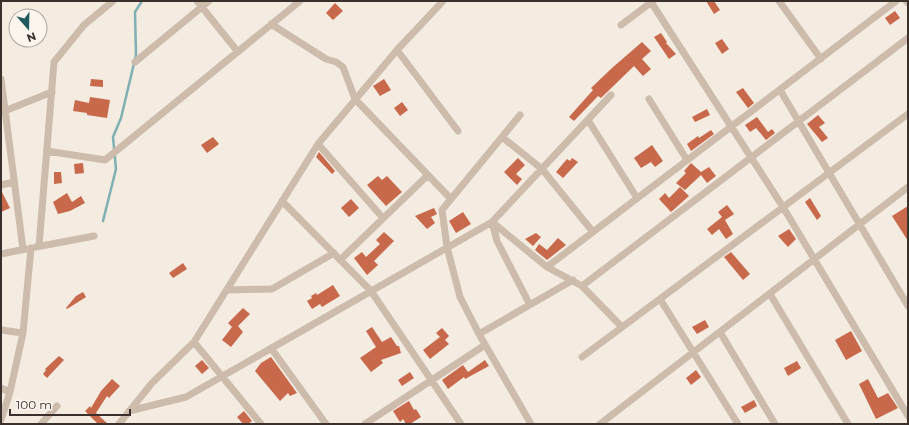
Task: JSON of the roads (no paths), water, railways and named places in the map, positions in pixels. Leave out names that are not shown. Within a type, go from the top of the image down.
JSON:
[{"type":"street","points":[[39,246],[54,62],[84,25],[113,1]]},
{"type":"street","points":[[135,62],[199,4],[209,1]]},
{"type":"street","points":[[47,151],[105,160],[300,1]]},
{"type":"street","points":[[119,424],[152,383],[194,342],[318,144],[397,50],[443,1]]},
{"type":"street","points":[[779,1],[821,59]]},
{"type":"street","points":[[547,267],[896,1]]},
{"type":"street","points":[[621,25],[652,2],[783,207],[908,416]]},
{"type":"street","points":[[199,4],[238,52]]},
{"type":"street","points":[[271,24],[326,59],[336,62],[343,67],[355,99],[451,199]]},
{"type":"street","points":[[582,286],[908,38]]},
{"type":"street","points":[[397,50],[458,131]]},
{"type":"street","points":[[1,79],[3,111],[14,182],[27,248],[23,333],[10,392],[1,420]]},
{"type":"street","points":[[780,90],[908,306]]},
{"type":"street","points":[[3,111],[52,92]]},
{"type":"street","points":[[129,411],[186,397],[492,222],[611,95]]},
{"type":"street","points":[[648,99],[687,160]]},
{"type":"street","points":[[582,357],[908,114]]},
{"type":"street","points":[[520,115],[442,210],[448,247],[460,297],[485,345],[531,424]]},
{"type":"street","points":[[588,120],[637,198]]},
{"type":"street","points":[[502,137],[542,169],[593,232]]},
{"type":"street","points":[[318,144],[383,218]]},
{"type":"street","points":[[340,260],[428,175]]},
{"type":"street","points":[[1,185],[14,182]]},
{"type":"street","points":[[600,424],[908,187]]},
{"type":"street","points":[[282,201],[371,291],[461,424]]},
{"type":"street","points":[[492,222],[547,267],[582,286],[622,327]]},
{"type":"street","points":[[492,222],[497,241],[530,305]]},
{"type":"street","points":[[1,254],[94,236]]},
{"type":"street","points":[[226,290],[272,289],[334,253]]},
{"type":"street","points":[[479,334],[573,280]]},
{"type":"street","points":[[770,294],[848,424]]},
{"type":"street","points":[[660,299],[738,424]]},
{"type":"street","points":[[1,330],[23,333]]},
{"type":"street","points":[[720,332],[775,424]]},
{"type":"street","points":[[194,342],[260,424]]},
{"type":"street","points":[[365,424],[485,345]]},
{"type":"street","points":[[272,348],[326,424]]},
{"type":"street","points":[[1,388],[10,392]]},
{"type":"street","points":[[41,424],[57,406]]},
{"type":"waterway","points":[[103,221],[116,169],[113,137],[121,118],[136,55],[135,12],[142,1]]}]
